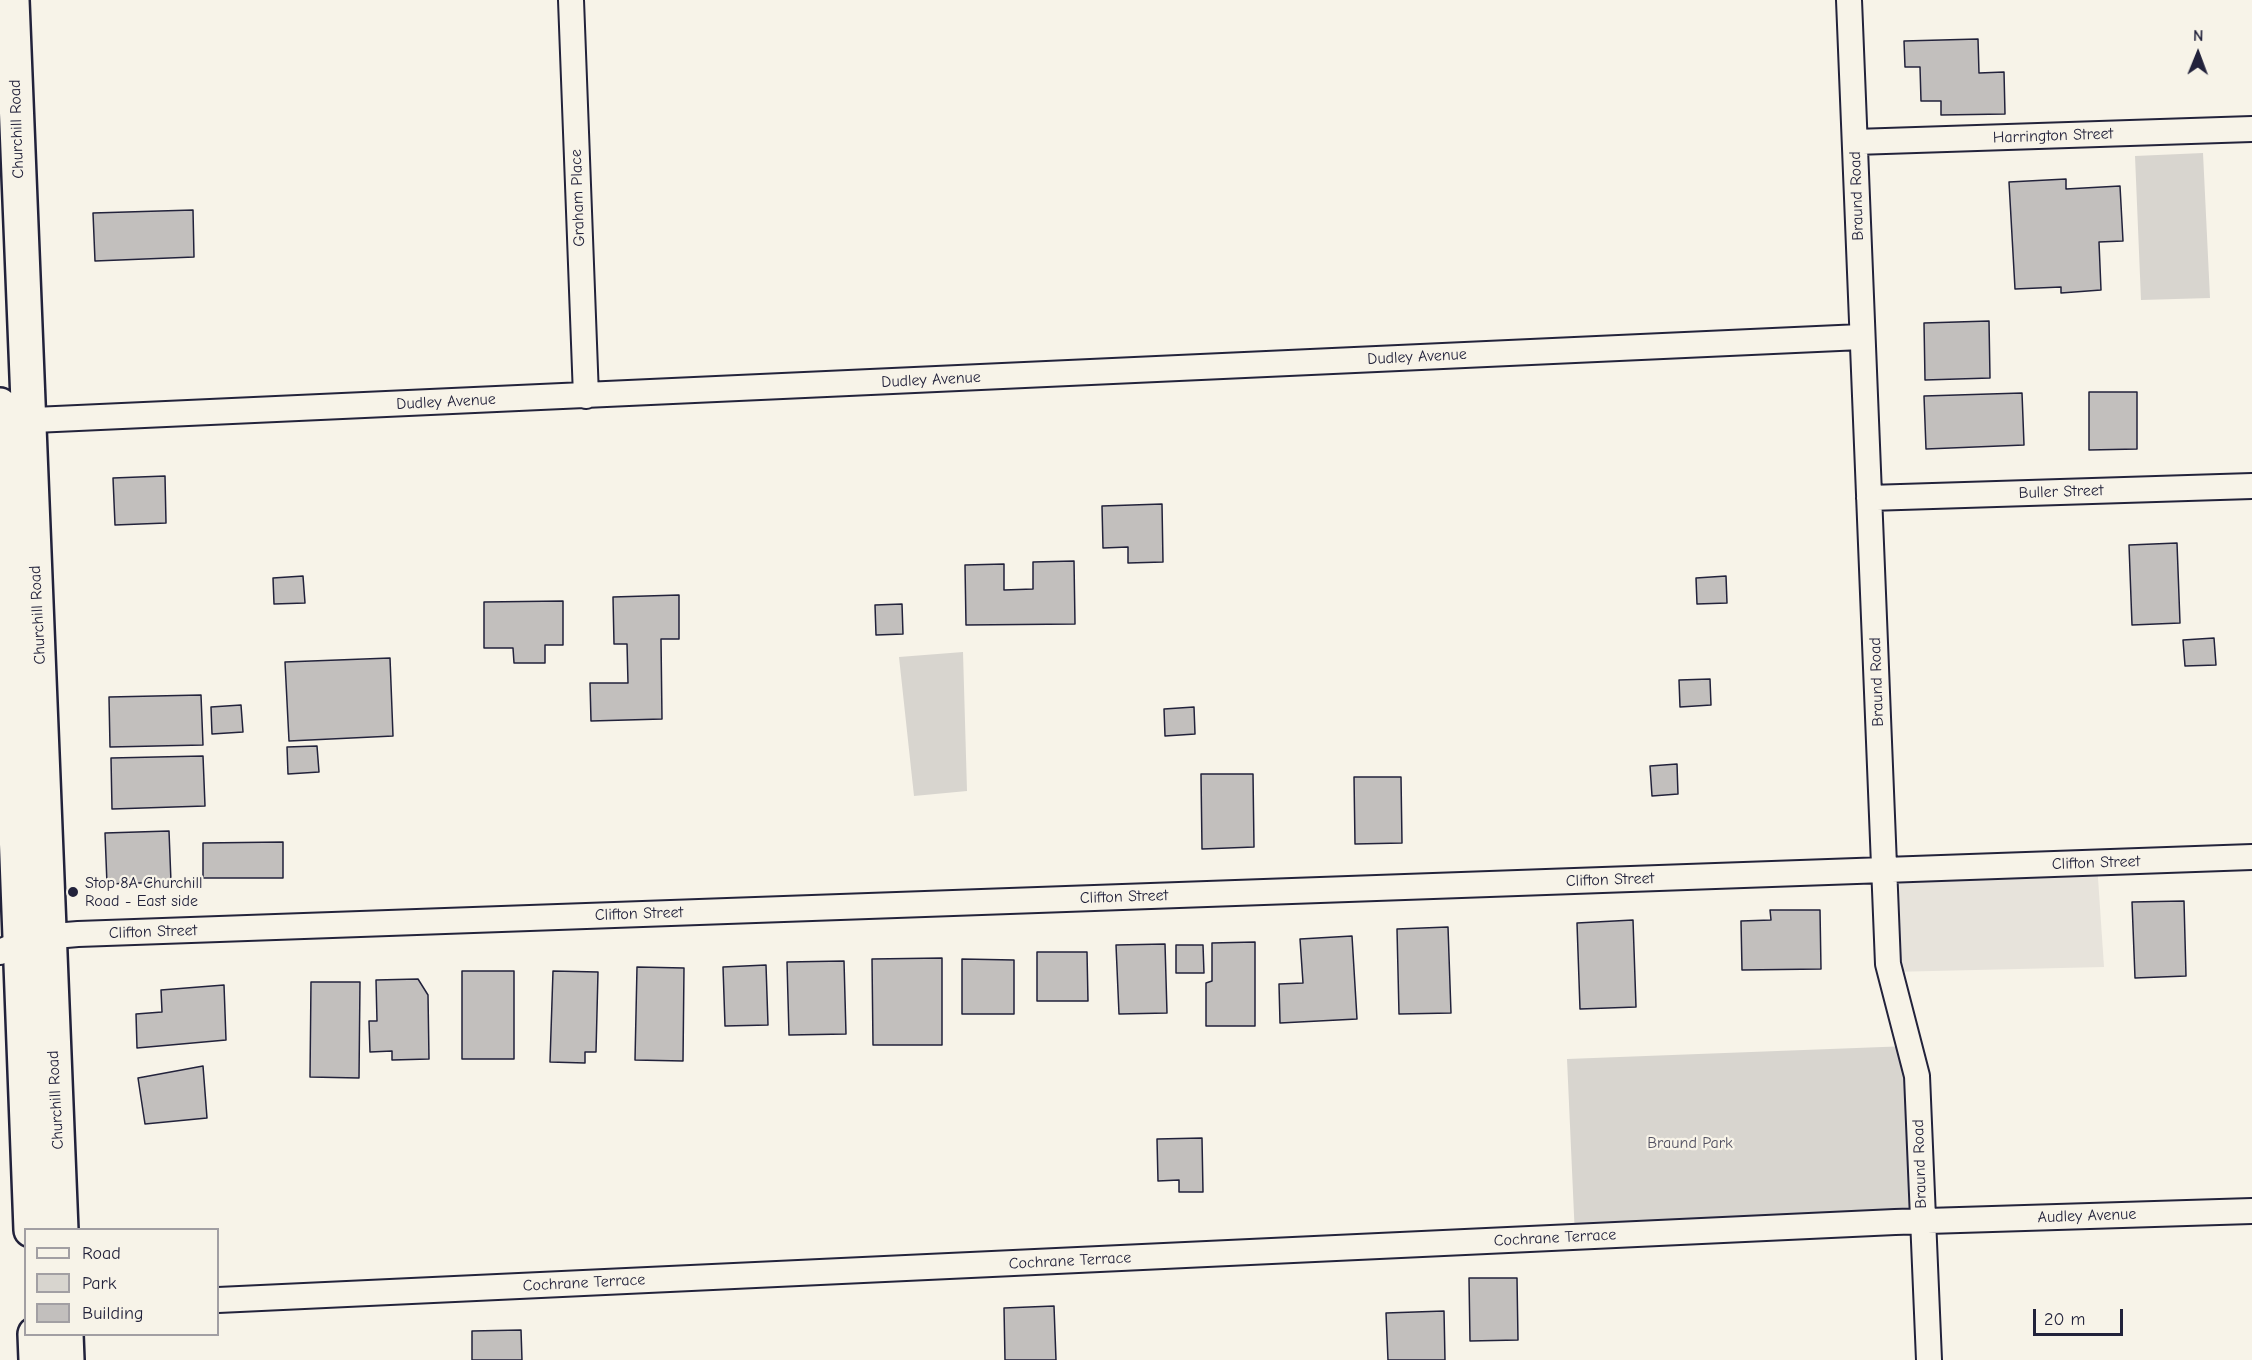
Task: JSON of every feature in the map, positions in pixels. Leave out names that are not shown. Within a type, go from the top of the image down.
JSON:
[{"type":"main road","name":"Churchill Road","points":[[12,0],[11,262],[23,943],[31,1228]]},
{"type":"main road","name":"Churchill Road","points":[[0,405],[15,421]]},
{"type":"main road","name":"Churchill Road","points":[[23,943],[61,1228]]},
{"type":"main road","points":[[35,1336],[36,1360]]},
{"type":"main road","points":[[66,1336],[67,1360]]},
{"type":"street","name":"Graham Place","points":[[571,0],[586,396]]},
{"type":"street","name":"Braund Road","points":[[1849,0],[1888,964],[1917,1076],[1929,1360]]},
{"type":"street","name":"Harrington Street","points":[[1855,142],[2252,129]]},
{"type":"street","name":"Dudley Avenue","points":[[15,421],[1862,336]]},
{"type":"street","name":"Buller Street","points":[[1869,498],[2252,486]]},
{"type":"street","name":"Clifton Street","points":[[23,943],[2252,857]]},
{"type":"street","name":"Audley Avenue","points":[[1922,1221],[2252,1211]]},
{"type":"street","name":"Cochrane Terrace","points":[[219,1300],[1922,1221]]},
{"type":"shaded area","points":[[2097,863],[2104,967],[1890,972],[1884,870]]},
{"type":"green space","points":[[2203,153],[2210,298],[2141,300],[2135,156]]},
{"type":"green space","points":[[963,652],[967,791],[914,796],[899,657]]},
{"type":"green space","name":"Braund Park","points":[[1909,1046],[1922,1221],[1575,1237],[1567,1059]]},
{"type":"building","points":[[1978,39],[1979,73],[2004,72],[2005,114],[1941,115],[1941,101],[1921,101],[1920,67],[1905,67],[1904,41]]},
{"type":"building","points":[[2066,179],[2066,189],[2120,186],[2123,241],[2099,242],[2101,290],[2061,293],[2061,287],[2015,289],[2009,182]]},
{"type":"building","points":[[193,210],[194,257],[95,261],[93,213]]},
{"type":"building","points":[[1989,321],[1990,378],[1925,380],[1924,323]]},
{"type":"building","points":[[2089,392],[2137,392],[2137,449],[2089,450]]},
{"type":"building","points":[[2022,393],[2024,445],[1926,449],[1924,396]]},
{"type":"building","points":[[165,476],[166,523],[115,525],[113,478]]},
{"type":"building","points":[[1162,504],[1163,562],[1128,563],[1128,547],[1103,548],[1102,506]]},
{"type":"building","points":[[2177,543],[2180,623],[2132,625],[2129,545]]},
{"type":"building","points":[[1074,561],[1075,624],[966,625],[965,565],[1004,564],[1004,590],[1033,589],[1033,562]]},
{"type":"building","points":[[303,576],[305,603],[274,604],[273,578]]},
{"type":"building","points":[[1726,576],[1727,603],[1697,604],[1696,578]]},
{"type":"building","points":[[679,595],[679,639],[661,639],[662,719],[591,721],[590,683],[628,683],[627,644],[614,644],[613,597]]},
{"type":"building","points":[[563,601],[563,645],[545,645],[545,663],[514,663],[513,648],[484,648],[484,602]]},
{"type":"building","points":[[902,604],[903,634],[876,635],[875,605]]},
{"type":"building","points":[[2214,638],[2216,665],[2185,666],[2183,640]]},
{"type":"building","points":[[390,658],[393,736],[289,741],[285,662]]},
{"type":"building","points":[[1710,679],[1711,705],[1680,707],[1679,680]]},
{"type":"building","points":[[201,695],[203,745],[110,747],[109,697]]},
{"type":"building","points":[[241,705],[243,732],[212,734],[211,707]]},
{"type":"building","points":[[1194,707],[1195,734],[1165,736],[1164,709]]},
{"type":"building","points":[[317,746],[319,772],[288,774],[287,747]]},
{"type":"building","points":[[203,756],[205,806],[112,809],[111,758]]},
{"type":"building","points":[[1677,764],[1678,794],[1652,796],[1650,766]]},
{"type":"building","points":[[1201,774],[1253,774],[1254,847],[1202,849]]},
{"type":"building","points":[[1354,777],[1401,777],[1402,843],[1355,844]]},
{"type":"building","points":[[169,831],[171,882],[107,884],[105,833]]},
{"type":"building","points":[[283,842],[283,878],[203,878],[203,843]]},
{"type":"building","points":[[2184,901],[2186,976],[2135,978],[2132,902]]},
{"type":"building","points":[[1770,910],[1820,910],[1821,969],[1742,970],[1741,921],[1771,920]]},
{"type":"building","points":[[1633,920],[1636,1007],[1580,1009],[1577,923]]},
{"type":"building","points":[[1448,927],[1451,1013],[1399,1014],[1397,929]]},
{"type":"building","points":[[1352,936],[1357,1019],[1280,1023],[1279,984],[1303,983],[1300,939]]},
{"type":"building","points":[[1255,942],[1255,1026],[1206,1026],[1206,983],[1212,981],[1212,943]]},
{"type":"building","points":[[1165,944],[1167,1013],[1119,1014],[1116,945]]},
{"type":"building","points":[[1176,945],[1203,945],[1204,973],[1176,973]]},
{"type":"building","points":[[1037,952],[1087,952],[1088,1001],[1037,1001]]},
{"type":"building","points":[[942,958],[942,1045],[873,1045],[872,959]]},
{"type":"building","points":[[962,959],[1014,960],[1014,1014],[962,1014]]},
{"type":"building","points":[[844,961],[846,1034],[789,1035],[787,962]]},
{"type":"building","points":[[766,965],[768,1025],[725,1026],[723,967]]},
{"type":"building","points":[[637,967],[684,968],[683,1061],[635,1060]]},
{"type":"building","points":[[462,971],[514,971],[514,1059],[462,1059]]},
{"type":"building","points":[[553,971],[598,972],[596,1052],[585,1052],[585,1063],[550,1062]]},
{"type":"building","points":[[418,979],[428,995],[429,1059],[392,1060],[392,1051],[370,1052],[369,1021],[377,1021],[376,980]]},
{"type":"building","points":[[311,982],[360,982],[359,1078],[310,1077]]},
{"type":"building","points":[[224,985],[226,1040],[137,1048],[136,1014],[162,1012],[161,990]]},
{"type":"building","points":[[203,1066],[207,1118],[145,1124],[138,1078]]},
{"type":"building","points":[[1202,1138],[1203,1192],[1179,1192],[1179,1180],[1158,1181],[1157,1139]]},
{"type":"building","points":[[1469,1278],[1517,1278],[1518,1340],[1470,1341]]},
{"type":"building","points":[[1054,1306],[1056,1360],[1005,1360],[1004,1308]]},
{"type":"building","points":[[1444,1311],[1445,1360],[1388,1360],[1386,1313]]},
{"type":"building","points":[[521,1330],[522,1360],[472,1360],[472,1331]]},
{"type":"place","name":"Stop 8A Churchill Road - East side","points":[[73,892]]}]
